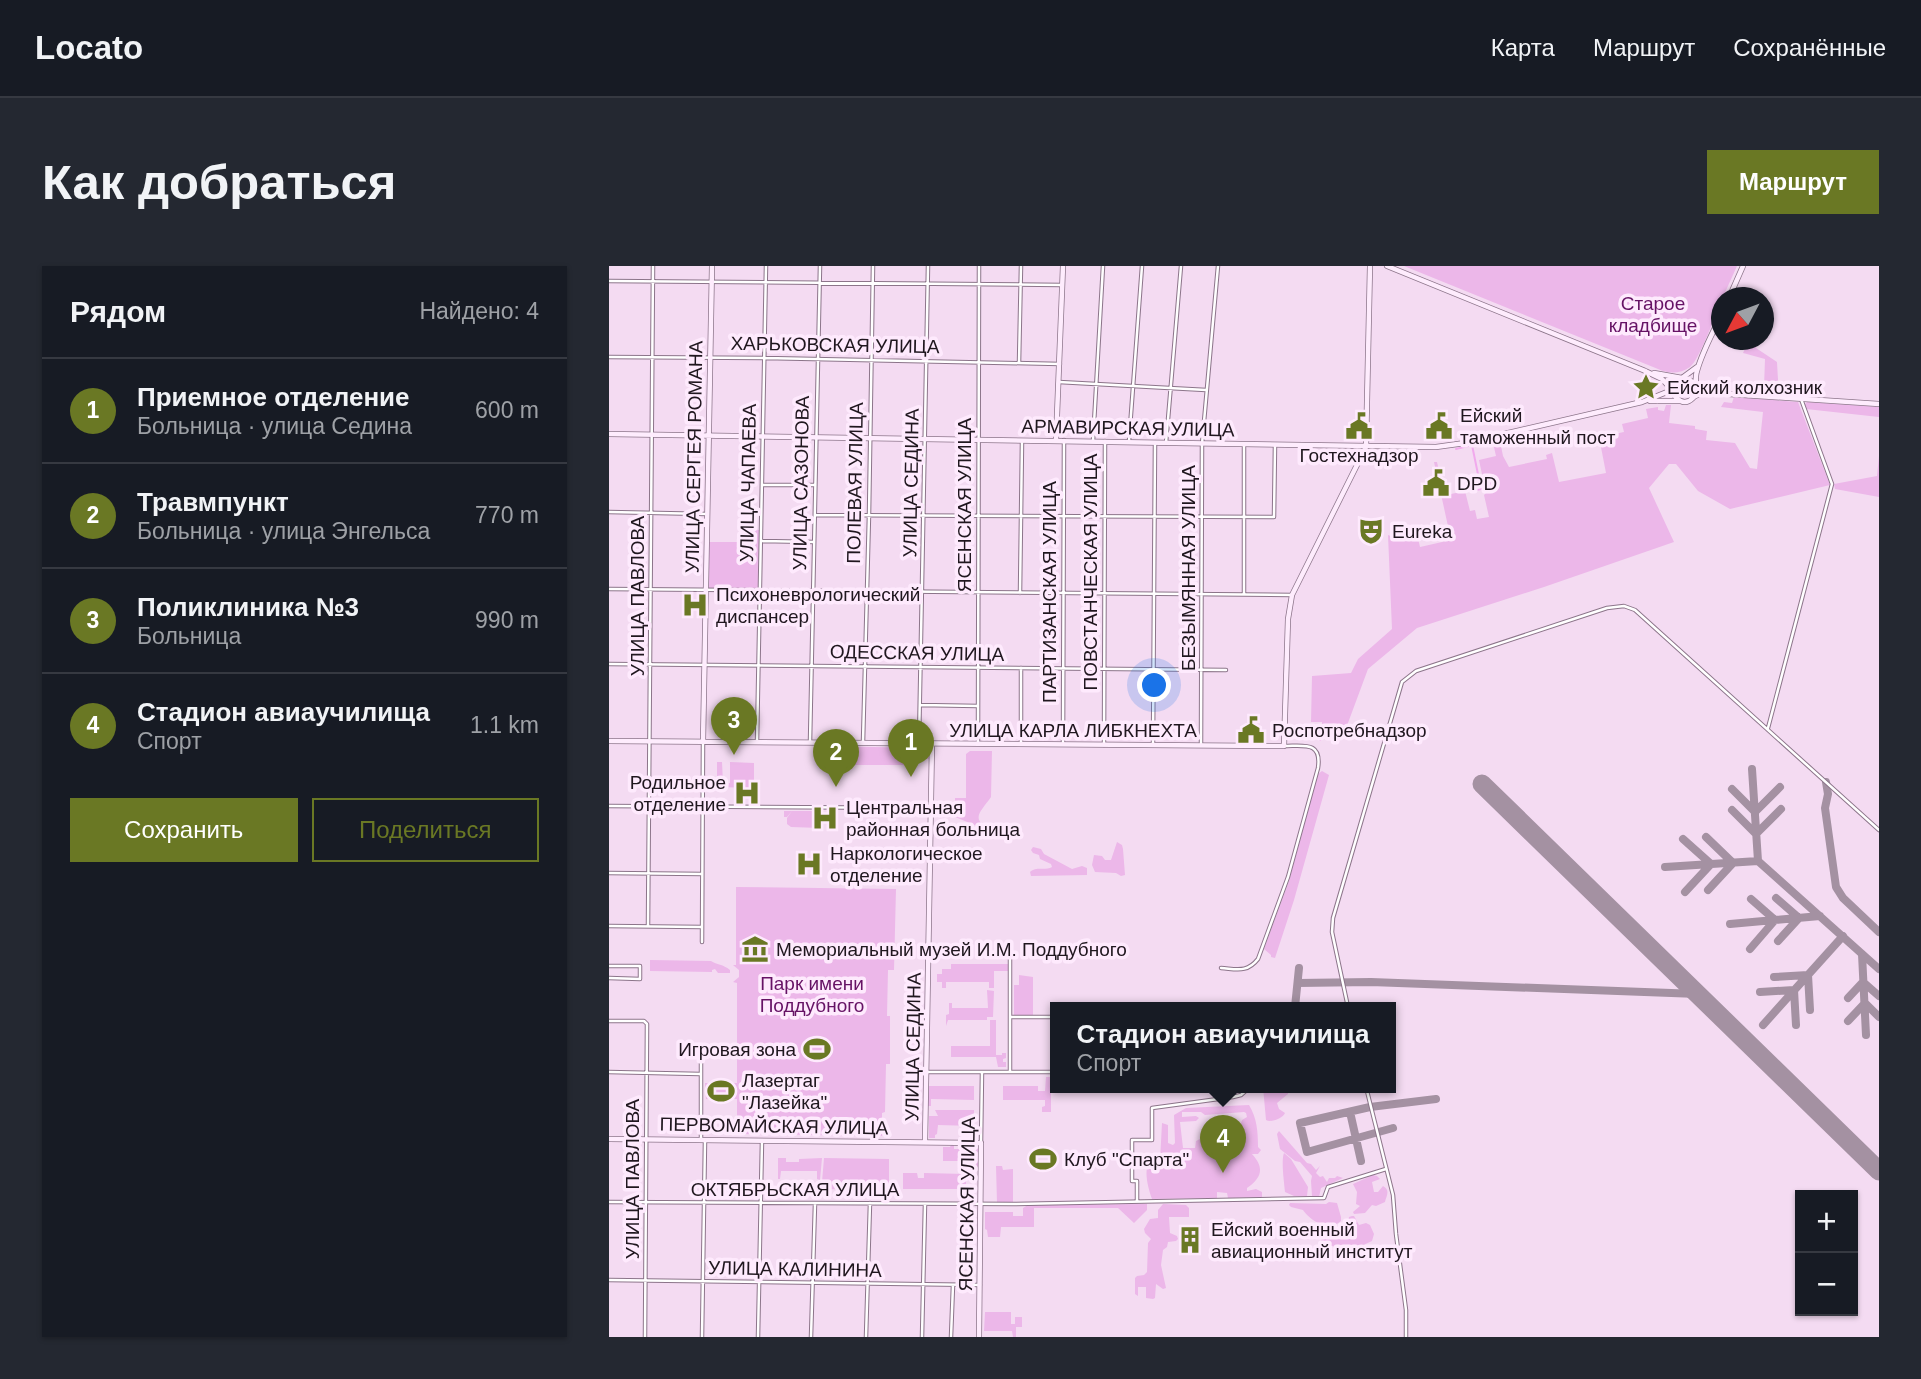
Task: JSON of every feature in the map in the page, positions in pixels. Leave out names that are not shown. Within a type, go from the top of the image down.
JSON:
[{"type":"street","name":"УЛИЦА ПАВЛОВА","points":[[648,926],[653,266]]},
{"type":"street","name":"УЛИЦА СЕРГЕЯ РОМАНА","points":[[702,942],[712,266]]},
{"type":"street","name":"УЛИЦА ЧАПАЕВА","points":[[757,742],[766,266]]},
{"type":"street","name":"УЛИЦА САЗОНОВА","points":[[810,743],[820,266]]},
{"type":"street","name":"ПОЛЕВАЯ УЛИЦА","points":[[863,743],[873,266]]},
{"type":"street","name":"УЛИЦА СЕДИНА","points":[[919,743],[929,266]]},
{"type":"street","name":"ЯСЕНСКАЯ УЛИЦА","points":[[978,744],[979,266]]},
{"type":"street","points":[[1019,363],[1021,266]]},
{"type":"street","points":[[1056,440],[1063,266]]},
{"type":"street","name":"ПОВСТАНЧЕСКАЯ УЛИЦА","points":[[1093,441],[1103,266]]},
{"type":"street","points":[[1129,442],[1142,266]]},
{"type":"street","points":[[1167,443],[1181,266]]},
{"type":"street","name":"БЕЗЫМЯННАЯ УЛИЦА","points":[[1201,746],[1202,444],[1219,266]]},
{"type":"street","points":[[1284,746],[1288,619],[1292,595],[1366,447],[1370,266]]},
{"type":"street","points":[[1387,266],[1643,370],[1662,379],[1676,398],[1682,401],[1703,393],[1713,393],[1879,404]]},
{"type":"street","points":[[1734,287],[1743,266]]},
{"type":"street","points":[[609,281],[1062,285]]},
{"type":"street","points":[[1692,398],[1696,391],[1694,384],[1699,364],[1711,337]]},
{"type":"street","name":"ХАРЬКОВСКАЯ УЛИЦА","points":[[609,357],[1060,364]]},
{"type":"street","points":[[1672,390],[1675,382],[1699,364]]},
{"type":"street","points":[[1643,370],[1689,379],[1713,393]]},
{"type":"street","points":[[1059,382],[1207,390]]},
{"type":"street","name":"АРМАВИРСКАЯ УЛИЦА","points":[[609,434],[1366,447],[1453,446],[1642,401],[1672,390]]},
{"type":"street","points":[[1768,729],[1832,484],[1800,398]]},
{"type":"street","name":"АРМАВИРСКАЯ УЛИЦА","points":[[1642,401],[1682,401]]},
{"type":"street","points":[[1020,593],[1022,439]]},
{"type":"street","name":"ПАРТИЗАНСКАЯ УЛИЦА","points":[[1063,440],[1063,744]]},
{"type":"street","name":"ПОВСТАНЧЕСКАЯ УЛИЦА","points":[[1104,745],[1105,441]]},
{"type":"street","points":[[1153,745],[1155,442]]},
{"type":"street","points":[[1244,444],[1244,594]]},
{"type":"street","points":[[814,515],[1274,517],[1275,445]]},
{"type":"street","points":[[762,485],[815,485]]},
{"type":"street","points":[[609,512],[707,514]]},
{"type":"street","points":[[761,541],[814,542]]},
{"type":"street","points":[[609,589],[1292,595]]},
{"type":"street","points":[[1346,1002],[1332,932],[1333,918],[1404,679],[1411,674],[1585,615],[1615,606],[1635,610],[1879,830]]},
{"type":"street","name":"ОДЕССКАЯ УЛИЦА","points":[[609,664],[1226,670]]},
{"type":"street","points":[[1021,668],[1021,744]]},
{"type":"street","points":[[920,705],[978,706]]},
{"type":"street","name":"УЛИЦА КАРЛА ЛИБКНЕХТА","points":[[609,741],[1312,747],[1317,751],[1319,762],[1288,877],[1258,959],[1246,969],[1221,968]]},
{"type":"street","name":"УЛИЦА СЕДИНА","points":[[925,1142],[932,743]]},
{"type":"street","points":[[609,806],[931,808]]},
{"type":"street","points":[[609,873],[702,874]]},
{"type":"street","points":[[609,926],[702,927]]},
{"type":"street","points":[[1010,948],[1010,1072]]},
{"type":"street","points":[[609,966],[640,967],[640,979],[609,978]]},
{"type":"street","points":[[1010,1017],[1050,1017]]},
{"type":"street","name":"УЛИЦА ПАВЛОВА","points":[[609,1021],[646,1022],[645,1337]]},
{"type":"street","points":[[701,1047],[704,1202],[702,1337]]},
{"type":"street","points":[[927,1072],[1050,1072]]},
{"type":"street","name":"ЯСЕНСКАЯ УЛИЦА","points":[[979,1337],[982,1072]]},
{"type":"street","points":[[609,1073],[701,1074]]},
{"type":"street","points":[[1137,1201],[1137,1181],[1132,1181],[1132,1140],[1152,1140],[1152,1108],[1233,1097],[1244,1093]]},
{"type":"street","points":[[1367,1093],[1393,1195],[1406,1310],[1406,1337]]},
{"type":"street","name":"ПЕРВОМАЙСКАЯ УЛИЦА","points":[[609,1139],[981,1143]]},
{"type":"street","points":[[758,1337],[762,1140]]},
{"type":"street","name":"ОКТЯБРЬСКАЯ УЛИЦА","points":[[609,1202],[981,1204],[1324,1198],[1328,1187],[1386,1169]]},
{"type":"street","points":[[811,1337],[815,1203]]},
{"type":"street","points":[[866,1337],[870,1203]]},
{"type":"street","points":[[922,1337],[925,1204]]},
{"type":"street","name":"УЛИЦА КАЛИНИНА","points":[[609,1280],[980,1285]]},
{"type":"street","points":[[951,1337],[953,1285]]},
{"type":"green space","name":"Старое кладбище","points":[[1404,266],[1737,266],[1728,287],[1711,287],[1711,326],[1694,362],[1682,371],[1662,371]]},
{"type":"green space","points":[[1744,350],[1759,350],[1777,362],[1778,380],[1781,384],[1808,389],[1807,392],[1799,395],[1786,394],[1783,388],[1764,387],[1765,359],[1743,353]]},
{"type":"green space","points":[[1734,397],[1798,402],[1830,485],[1730,509],[1698,491],[1676,464],[1669,464],[1649,488],[1674,542],[1417,628],[1368,669],[1345,731],[1331,725],[1319,741],[1322,722],[1311,722],[1312,676],[1351,673],[1358,659],[1392,629],[1388,535],[1396,538],[1401,524],[1416,530],[1420,547],[1451,540],[1434,462],[1437,462],[1444,493],[1465,491],[1470,511],[1475,510],[1477,519],[1489,517],[1479,460],[1496,456],[1493,443],[1500,441],[1509,467],[1547,459],[1546,455],[1552,453],[1559,482],[1606,473],[1599,437],[1624,432],[1622,424],[1648,418],[1646,409],[1658,407],[1658,410],[1664,411],[1666,405],[1671,405],[1669,423],[1695,426],[1695,429],[1707,431],[1706,440],[1735,443],[1750,468],[1757,469],[1763,412],[1721,407],[1724,402],[1732,403]]},
{"type":"green space","points":[[1807,402],[1879,407],[1879,417],[1806,409],[1804,405]]},
{"type":"green space","points":[[1879,456],[1879,497],[1835,489],[1834,484],[1877,476]]},
{"type":"green space","points":[[747,528],[759,530],[758,589],[708,589],[708,542],[747,542]]},
{"type":"green space","points":[[818,746],[928,748],[929,759],[915,759],[915,765],[818,765]]},
{"type":"green space","points":[[970,751],[992,751],[991,797],[980,812],[979,820],[996,834],[936,809],[936,805],[955,805],[955,798],[966,798],[966,754]]},
{"type":"green space","points":[[717,762],[722,762],[723,783],[730,783],[730,762],[754,763],[754,788],[717,787]]},
{"type":"green space","points":[[1322,771],[1329,775],[1294,900],[1275,958],[1271,957],[1264,949],[1289,881],[1318,774]]},
{"type":"green space","points":[[784,811],[792,811],[784,817]]},
{"type":"green space","points":[[792,811],[820,811],[820,828],[791,827],[787,824],[787,818]]},
{"type":"green space","points":[[1117,842],[1123,849],[1125,875],[1095,872],[1092,865],[1094,855],[1111,860]]},
{"type":"green space","points":[[1033,847],[1041,849],[1044,854],[1072,869],[1082,866],[1087,868],[1087,875],[1031,876],[1032,870],[1052,867],[1033,853]]},
{"type":"green space","name":"Парк имени Поддубного","points":[[736,887],[896,889],[894,970],[888,970],[890,1064],[886,1064],[882,1136],[737,1134],[737,1099],[706,1099],[705,1083],[737,1083],[737,983],[733,982],[739,977],[739,970],[733,965],[736,965]]},
{"type":"green space","points":[[650,960],[711,961],[727,968],[730,973],[718,973],[715,969],[712,972],[650,971]]},
{"type":"green space","points":[[951,964],[1009,964],[1009,971],[994,971],[994,988],[989,988],[989,982],[946,982],[946,988],[942,988],[942,982],[937,982],[937,974],[942,974],[942,969],[951,969]]},
{"type":"green space","points":[[1019,975],[1033,977],[1033,1016],[1014,1016],[1014,985],[1019,985]]},
{"type":"green space","points":[[987,990],[994,991],[993,1017],[987,1017],[987,1020],[948,1020],[946,1026],[949,1003],[952,1003],[952,1008],[988,1008]]},
{"type":"green space","points":[[990,1020],[996,1020],[996,1055],[1006,1053],[1003,1062],[1006,1062],[1006,1067],[998,1067],[996,1057],[951,1057],[951,1046],[990,1046]]},
{"type":"green space","points":[[1046,1077],[1050,1077],[1051,1112],[1042,1112],[1045,1100],[1003,1100],[1003,1086],[1038,1086],[1038,1091],[1045,1091]]},
{"type":"green space","points":[[928,1086],[974,1086],[974,1100],[931,1099],[931,1106],[928,1106]]},
{"type":"green space","points":[[1264,1093],[1288,1093],[1277,1103],[1284,1115],[1271,1121],[1266,1120]]},
{"type":"green space","points":[[1249,1105],[1255,1120],[1258,1147],[1261,1150],[1258,1154],[1252,1154],[1259,1164],[1260,1173],[1247,1191],[1256,1189],[1262,1192],[1262,1197],[1228,1198],[1227,1193],[1217,1192],[1217,1198],[1152,1199],[1147,1168],[1150,1159],[1157,1163],[1160,1161],[1162,1123],[1168,1125],[1168,1143],[1173,1145],[1174,1115],[1186,1108]],"holes":[[[1182,1112],[1201,1112],[1205,1115],[1244,1112],[1247,1117],[1235,1132],[1233,1118],[1229,1118],[1227,1123],[1212,1123],[1206,1136],[1196,1141],[1195,1148],[1183,1148],[1180,1122],[1196,1121],[1199,1118],[1182,1117]]]},
{"type":"green space","points":[[935,1110],[974,1110],[974,1126],[938,1125],[935,1138],[929,1138],[929,1116],[938,1116]]},
{"type":"green space","points":[[1279,1131],[1307,1163],[1316,1170],[1320,1166],[1316,1173],[1320,1177],[1323,1176],[1327,1182],[1329,1178],[1337,1176],[1343,1178],[1321,1188],[1319,1197],[1312,1196],[1312,1176],[1300,1162],[1280,1149],[1277,1134]]},
{"type":"green space","points":[[954,1145],[954,1149],[962,1149],[962,1145],[975,1145],[980,1151],[980,1167],[970,1167],[968,1161],[943,1161],[943,1147]]},
{"type":"green space","points":[[1284,1153],[1291,1159],[1308,1187],[1307,1196],[1294,1196],[1285,1192]]},
{"type":"green space","points":[[778,1158],[786,1158],[786,1162],[799,1162],[799,1159],[822,1158],[820,1180],[817,1179],[817,1171],[781,1171],[778,1179]]},
{"type":"green space","points":[[824,1158],[889,1159],[889,1190],[818,1189],[822,1182]]},
{"type":"green space","points":[[996,1166],[1002,1166],[1003,1170],[1013,1169],[1013,1203],[997,1203]]},
{"type":"green space","points":[[903,1173],[917,1173],[918,1178],[924,1178],[924,1173],[966,1174],[966,1189],[903,1189]]},
{"type":"green space","points":[[1373,1175],[1380,1179],[1372,1182],[1374,1192],[1378,1192],[1383,1186],[1387,1189],[1385,1202],[1372,1205],[1365,1213],[1354,1214],[1360,1206],[1356,1204],[1357,1192],[1353,1184]]},
{"type":"green space","points":[[1290,1203],[1337,1203],[1341,1217],[1341,1221],[1334,1226],[1319,1223],[1303,1210],[1289,1205]]},
{"type":"green space","points":[[1147,1204],[1147,1210],[1134,1223],[1118,1208],[1034,1208],[1034,1227],[1001,1227],[1000,1237],[988,1237],[985,1229],[985,1212],[1013,1212],[1013,1216],[1023,1216],[1023,1208],[1028,1205]]},
{"type":"green space","points":[[1163,1204],[1186,1205],[1189,1208],[1189,1217],[1169,1217],[1170,1233],[1178,1239],[1168,1242],[1163,1250],[1161,1265],[1166,1288],[1156,1284],[1155,1298],[1146,1298],[1146,1287],[1138,1287],[1138,1296],[1135,1294],[1135,1278],[1147,1272],[1148,1243],[1151,1239],[1144,1229],[1150,1219],[1158,1218],[1158,1210]]},
{"type":"green space","points":[[1354,1216],[1359,1225],[1370,1225],[1374,1234],[1372,1241],[1344,1254],[1331,1245],[1320,1246],[1324,1229],[1331,1226],[1333,1236],[1342,1235],[1341,1227],[1348,1223],[1349,1217]]},
{"type":"green space","points":[[985,1312],[1011,1312],[1011,1324],[1015,1324],[1015,1317],[1022,1317],[1022,1327],[1016,1327],[1016,1337],[1013,1337],[1012,1331],[984,1331]]},
{"type":"waterway","points":[[1456,449],[1472,445],[1481,489],[1470,491]]},
{"type":"taxiway","points":[[1665,867],[1758,861],[1752,769]]},
{"type":"taxiway","points":[[1826,782],[1828,794],[1825,808],[1836,887],[1843,898],[1879,932]]},
{"type":"taxiway","points":[[1732,789],[1755,812],[1780,787]]},
{"type":"taxiway","points":[[1732,810],[1756,834],[1781,809]]},
{"type":"taxiway","points":[[1706,837],[1733,863],[1708,890]]},
{"type":"taxiway","points":[[1683,839],[1711,864],[1685,892]]},
{"type":"taxiway","points":[[1758,861],[1879,969]]},
{"type":"taxiway","points":[[1776,898],[1799,918],[1778,941]]},
{"type":"taxiway","points":[[1750,949],[1775,920],[1751,899]]},
{"type":"taxiway","points":[[1730,924],[1820,916]]},
{"type":"taxiway","points":[[1763,1025],[1843,936]]},
{"type":"taxiway","points":[[1862,954],[1866,1035]]},
{"type":"taxiway","points":[[1296,1002],[1299,968]]},
{"type":"taxiway","points":[[1774,977],[1808,975],[1810,1010]]},
{"type":"taxiway","points":[[1298,983],[1371,982],[1698,994]]},
{"type":"taxiway","points":[[1848,998],[1863,982],[1879,996]]},
{"type":"taxiway","points":[[1760,992],[1794,990],[1796,1025]]},
{"type":"taxiway","points":[[1848,1021],[1865,1003],[1879,1017]]},
{"type":"taxiway","points":[[1393,1128],[1307,1152],[1300,1123],[1370,1107],[1436,1099]]},
{"type":"taxiway","points":[[1350,1112],[1361,1161]]},
{"type":"runway","points":[[1482,784],[1879,1171]]},
{"type":"place","name":"Ейский колхозник","points":[[1646,387]]},
{"type":"place","name":"Гостехнадзор","points":[[1359,426]]},
{"type":"place","name":"Ейский таможенный пост","points":[[1439,426]]},
{"type":"place","name":"DPD","points":[[1436,483]]},
{"type":"place","name":"Eureka","points":[[1371,531]]},
{"type":"place","name":"Психоневрологический диспансер","points":[[695,605]]},
{"type":"place","name":"Роспотребнадзор","points":[[1251,730]]},
{"type":"place","name":"Поликлиника №3","points":[[734,755]]},
{"type":"place","name":"Приемное отделение","points":[[911,777]]},
{"type":"place","name":"Травмпункт","points":[[836,787]]},
{"type":"place","name":"Родильное отделение","points":[[747,793]]},
{"type":"place","name":"Центральная районная больница","points":[[825,818]]},
{"type":"place","name":"Наркологическое отделение","points":[[809,864]]},
{"type":"place","name":"Мемориальный музей И.М. Поддубного","points":[[755,949]]},
{"type":"place","name":"Игровая зона","points":[[817,1049]]},
{"type":"place","name":"Лазертаг \"Лазейка\"","points":[[721,1091]]},
{"type":"place","name":"Клуб \"Спарта\"","points":[[1043,1159]]},
{"type":"place","name":"Стадион авиаучилища","points":[[1223,1173]]},
{"type":"place","name":"Ейский военный авиационный институт","points":[[1190,1240]]}]
